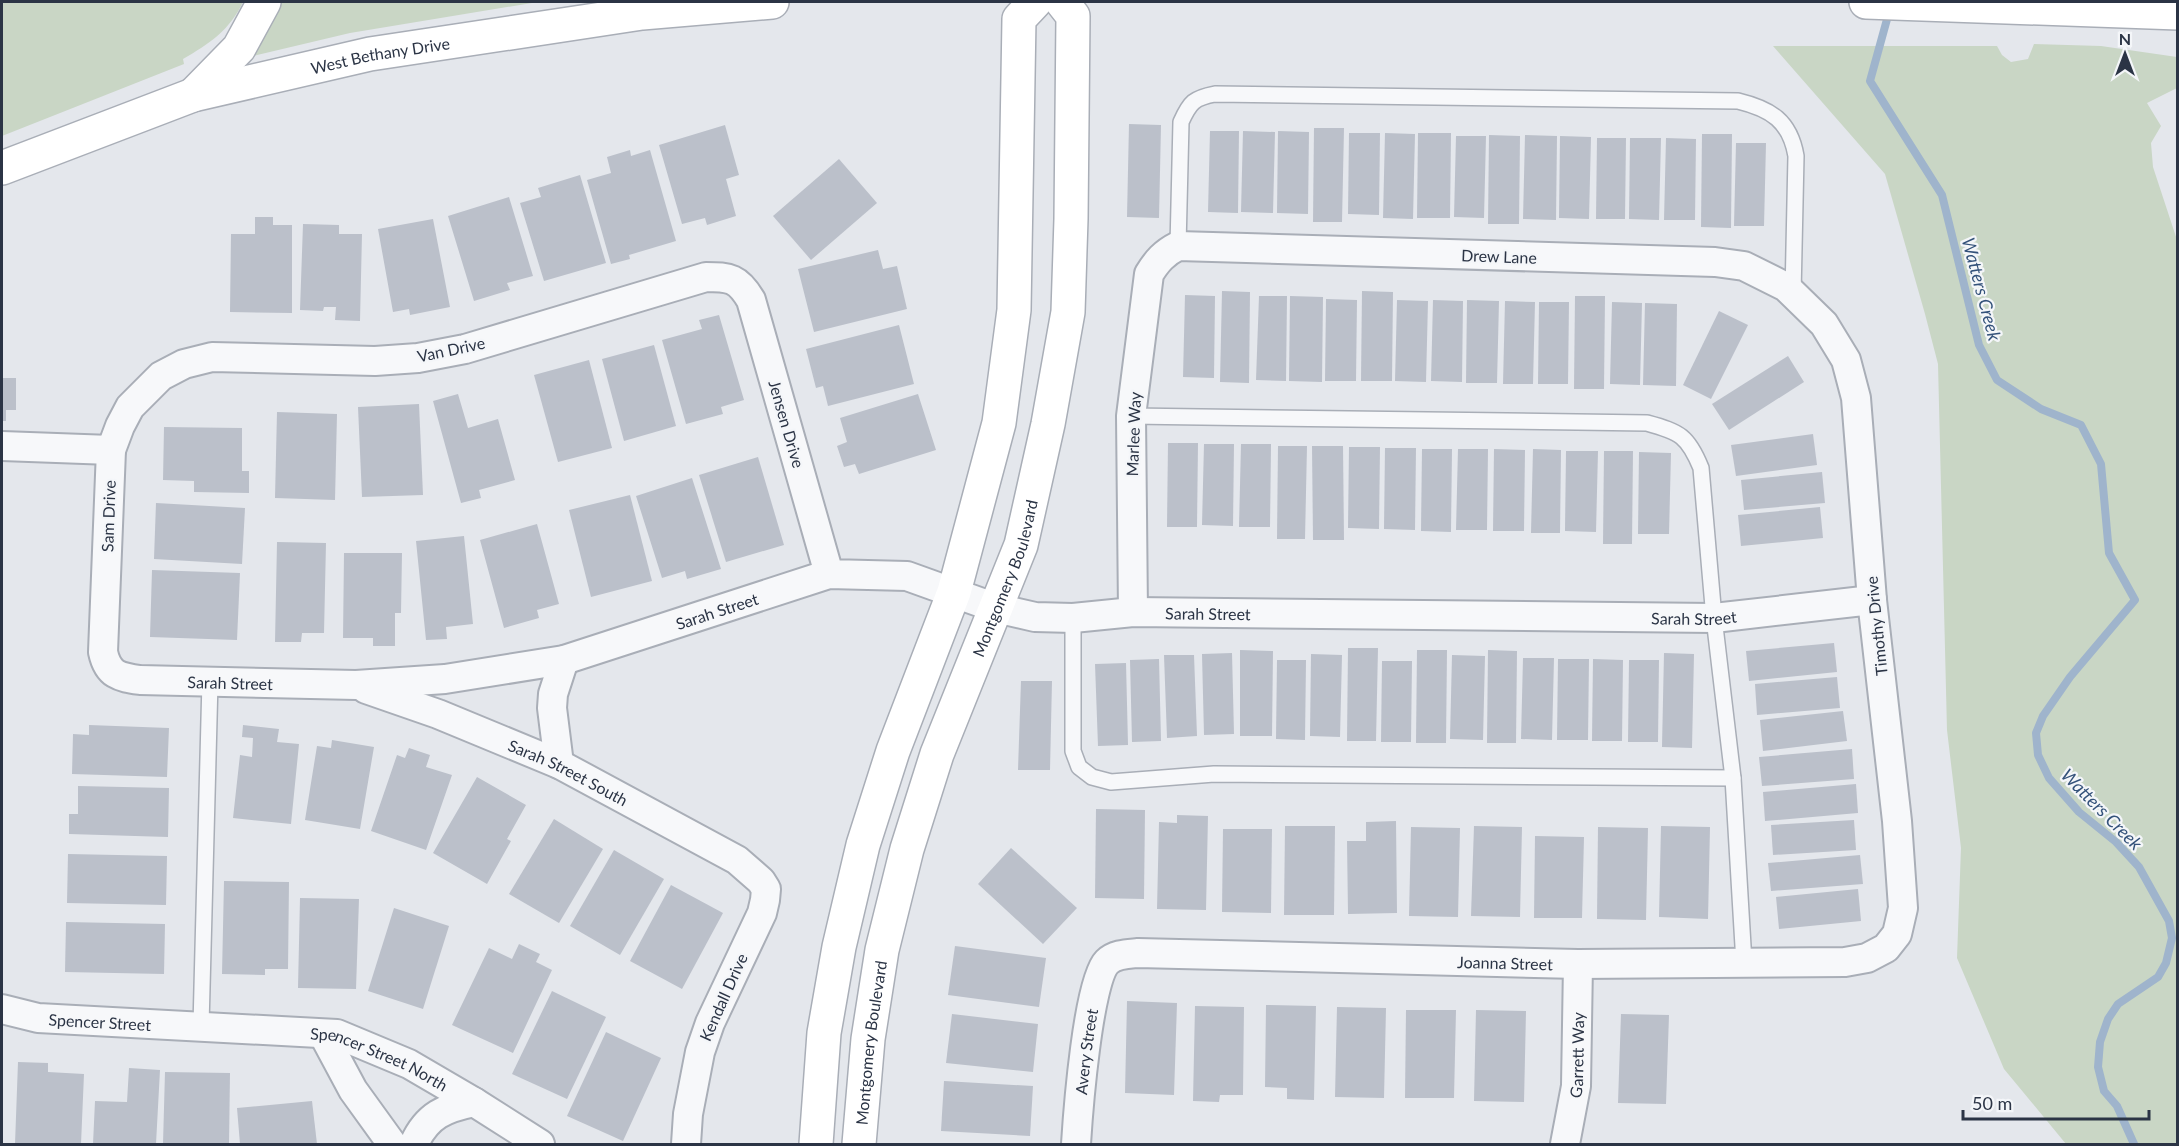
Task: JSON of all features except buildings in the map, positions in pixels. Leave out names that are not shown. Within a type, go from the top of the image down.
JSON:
[{"type":"street","points":[[193,95],[239,48],[264,2]]},
{"type":"street","name":"West Bethany Drive","points":[[2,168],[193,95],[370,54],[642,13],[772,2]]},
{"type":"street","points":[[816,1144],[826,1022],[839,947],[863,845],[893,750],[954,592],[999,423],[1014,310],[1020,20],[1035,2]]},
{"type":"street","name":"Montgomery Boulevard","points":[[859,1144],[868,1039],[882,950],[907,849],[937,754],[1021,545],[1048,424],[1068,312],[1073,16],[1062,2]]},
{"type":"street","points":[[1866,2],[2178,13]]},
{"type":"street","name":"Drew Lane","points":[[1168,253],[1715,262],[1744,266],[1786,287],[1824,324]]},
{"type":"street","name":"Marlee Way","points":[[1133,612],[1131,416],[1149,274],[1168,253]]},
{"type":"street","name":"Van Drive","points":[[161,376],[184,364],[212,357],[375,361],[418,358],[465,349],[706,277],[735,280]]},
{"type":"street","name":"Jensen Drive","points":[[735,280],[745,289],[751,300],[829,574]]},
{"type":"street","name":"Timothy Drive","points":[[1824,324],[1846,360],[1856,398],[1872,600],[1902,879],[1903,908],[1897,934]]},
{"type":"street","name":"Sam Drive","points":[[111,671],[105,663],[103,652],[111,450],[130,407],[161,376]]},
{"type":"street","points":[[2,446],[111,450]]},
{"type":"street","name":"Sarah Street","points":[[111,671],[123,677],[140,680],[356,685],[445,679],[564,660],[829,574],[907,576],[996,608],[1035,617],[1073,618],[1133,612],[1714,618],[1872,600]]},
{"type":"street","points":[[559,764],[552,708],[553,694],[564,660]]},
{"type":"street","name":"Sarah Street South","points":[[356,685],[438,714],[559,764],[737,860],[753,872],[766,889]]},
{"type":"street","name":"Kendall Drive","points":[[686,1144],[688,1114],[700,1052],[710,1023],[762,912],[766,889]]},
{"type":"street","name":"Joanna Street","points":[[1107,962],[1121,955],[1138,953],[1578,964],[1845,962],[1867,958],[1886,948],[1897,934]]},
{"type":"street","name":"Avery Street","points":[[1076,1144],[1078,1110],[1092,1002],[1097,979],[1107,962]]},
{"type":"street","name":"Garrett Way","points":[[1564,1144],[1576,1086],[1578,964]]},
{"type":"street","name":"Spencer Street","points":[[2,1009],[38,1018],[201,1026]]},
{"type":"street","name":"Spencer Street North","points":[[201,1026],[337,1034],[409,1064],[540,1144]]},
{"type":"street","points":[[323,1034],[353,1090],[392,1144]]},
{"type":"street","points":[[414,1144],[428,1121],[449,1107],[474,1102]]},
{"type":"lane","points":[[1168,253],[1181,122],[1188,107],[1198,98],[1215,94],[1737,101],[1756,105],[1771,114],[1785,125],[1793,139],[1796,156],[1793,294]]},
{"type":"lane","points":[[1131,416],[1647,423],[1684,436],[1701,468],[1714,618],[1733,778],[1744,963]]},
{"type":"lane","points":[[1073,618],[1073,751],[1079,767],[1092,777],[1111,782],[1214,774],[1733,778]]},
{"type":"lane","points":[[201,1026],[210,681]]},
{"type":"green space","points":[[2,2],[243,2],[232,21],[210,42],[183,59],[184,64],[2,136]]},
{"type":"green space","points":[[281,2],[538,2],[350,33],[253,56]]},
{"type":"green space","points":[[2034,44],[2101,46],[2177,57],[2177,88],[2147,103],[2161,126],[2151,143],[2153,167],[2178,243],[2177,1144],[2066,1144],[2004,1069],[1957,958],[1961,848],[1947,730],[1938,364],[1885,174],[1773,46],[1997,46],[2002,55],[2011,62],[2028,59]]},
{"type":"waterway","name":"Watters Creek","points":[[1889,12],[1870,81],[1942,195],[1979,345],[1997,380],[2041,409],[2081,425],[2101,464],[2109,553],[2135,600],[2070,677],[2043,716],[2036,733],[2038,755],[2049,778],[2079,812],[2116,842],[2139,867],[2169,921],[2172,938],[2166,963],[2158,977],[2118,1004],[2108,1019],[2100,1042],[2098,1067],[2104,1091],[2117,1106],[2134,1144]]}]
